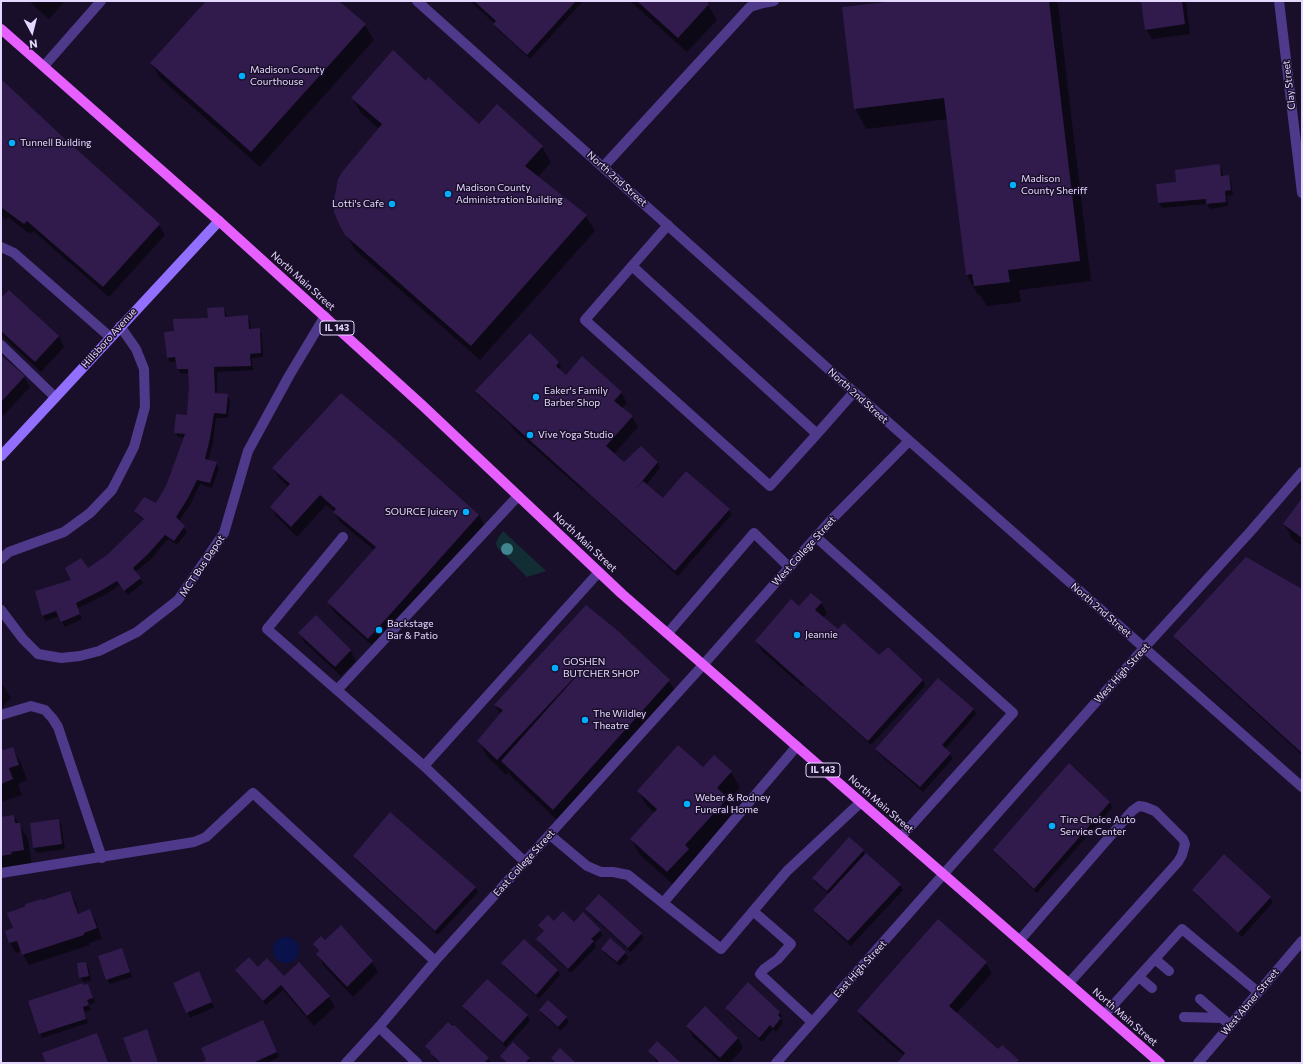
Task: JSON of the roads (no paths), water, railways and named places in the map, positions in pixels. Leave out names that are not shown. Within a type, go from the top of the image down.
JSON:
[{"type":"main road","name":"North Main Street","points":[[1,29],[219,221],[324,316],[422,405],[599,572],[668,634],[1160,1063]]},
{"type":"street","points":[[44,66],[101,1]]},
{"type":"street","name":"North 2nd Street","points":[[417,1],[909,441],[1302,787]]},
{"type":"street","points":[[603,167],[750,7],[774,1]]},
{"type":"street","name":"Clay Street","points":[[1280,1],[1302,193]]},
{"type":"street","name":"Hillsboro Avenue","points":[[1,456],[219,221]]},
{"type":"street","points":[[668,225],[585,320],[770,486],[854,392]]},
{"type":"street","points":[[1,247],[14,253],[110,337]]},
{"type":"street","points":[[632,266],[816,434]]},
{"type":"street","name":"MCT Bus Depot","points":[[1,610],[22,639],[38,654],[61,658],[80,656],[99,651],[137,632],[178,600],[224,533],[248,451],[324,316]]},
{"type":"street","points":[[1,560],[9,552],[64,532],[90,513],[112,490],[134,447],[145,407],[144,369],[136,349],[120,326]]},
{"type":"street","points":[[1,345],[55,397]]},
{"type":"street","name":"West College Street","points":[[703,665],[816,537],[909,441]]},
{"type":"street","name":"West High Street","points":[[944,874],[1302,472]]},
{"type":"street","points":[[337,690],[518,496]]},
{"type":"street","points":[[668,634],[754,534],[789,567]]},
{"type":"street","points":[[343,537],[267,628],[424,766],[525,862]]},
{"type":"street","points":[[816,537],[1012,713],[901,837]]},
{"type":"street","points":[[424,766],[599,572]]},
{"type":"street","name":"East College Street","points":[[346,1063],[435,961],[703,665]]},
{"type":"street","points":[[1,715],[31,706],[45,710],[53,719],[58,727],[102,858]]},
{"type":"street","points":[[663,903],[797,746]]},
{"type":"street","points":[[1,873],[102,858],[194,842],[206,837],[253,793],[435,961]]},
{"type":"street","points":[[550,835],[587,866],[601,872],[612,872],[628,875],[721,949],[787,871],[861,802]]},
{"type":"street","points":[[1020,940],[1132,811],[1139,806],[1155,812],[1183,839],[1185,844],[1182,855],[1178,862],[1069,983]]},
{"type":"street","name":"East High Street","points":[[776,1063],[944,874]]},
{"type":"street","points":[[753,911],[791,944],[778,959],[764,968],[760,974],[812,1022]]},
{"type":"street","points":[[1105,1014],[1182,929],[1258,992]]},
{"type":"street","name":"West Abner Street","points":[[1198,1063],[1302,941]]},
{"type":"street","points":[[1155,960],[1169,971]]},
{"type":"street","points":[[1139,977],[1152,988]]},
{"type":"street","points":[[1200,999],[1230,1025]]},
{"type":"street","points":[[1184,1017],[1222,1018]]},
{"type":"street","points":[[379,1027],[417,1063]]},
{"type":"place","name":"Madison County Courthouse","points":[[242,76]]},
{"type":"place","name":"Tunnell Building","points":[[12,143]]},
{"type":"place","name":"Madison County Sheriff","points":[[1013,185]]},
{"type":"place","name":"Madison County Administration Building","points":[[448,194]]},
{"type":"place","name":"Lotti's Cafe","points":[[392,204]]},
{"type":"place","name":"Eaker's Family Barber Shop","points":[[536,397]]},
{"type":"place","name":"Vive Yoga Studio","points":[[530,435]]},
{"type":"place","name":"SOURCE Juicery","points":[[466,512]]},
{"type":"place","name":"Backstage Bar & Patio","points":[[379,630]]},
{"type":"place","name":"Jeannie","points":[[797,635]]},
{"type":"place","name":"GOSHEN BUTCHER SHOP","points":[[555,668]]},
{"type":"place","name":"The Wildley Theatre","points":[[585,720]]},
{"type":"place","name":"Weber & Rodney Funeral Home","points":[[687,804]]},
{"type":"place","name":"Tire Choice Auto Service Center","points":[[1052,826]]}]
